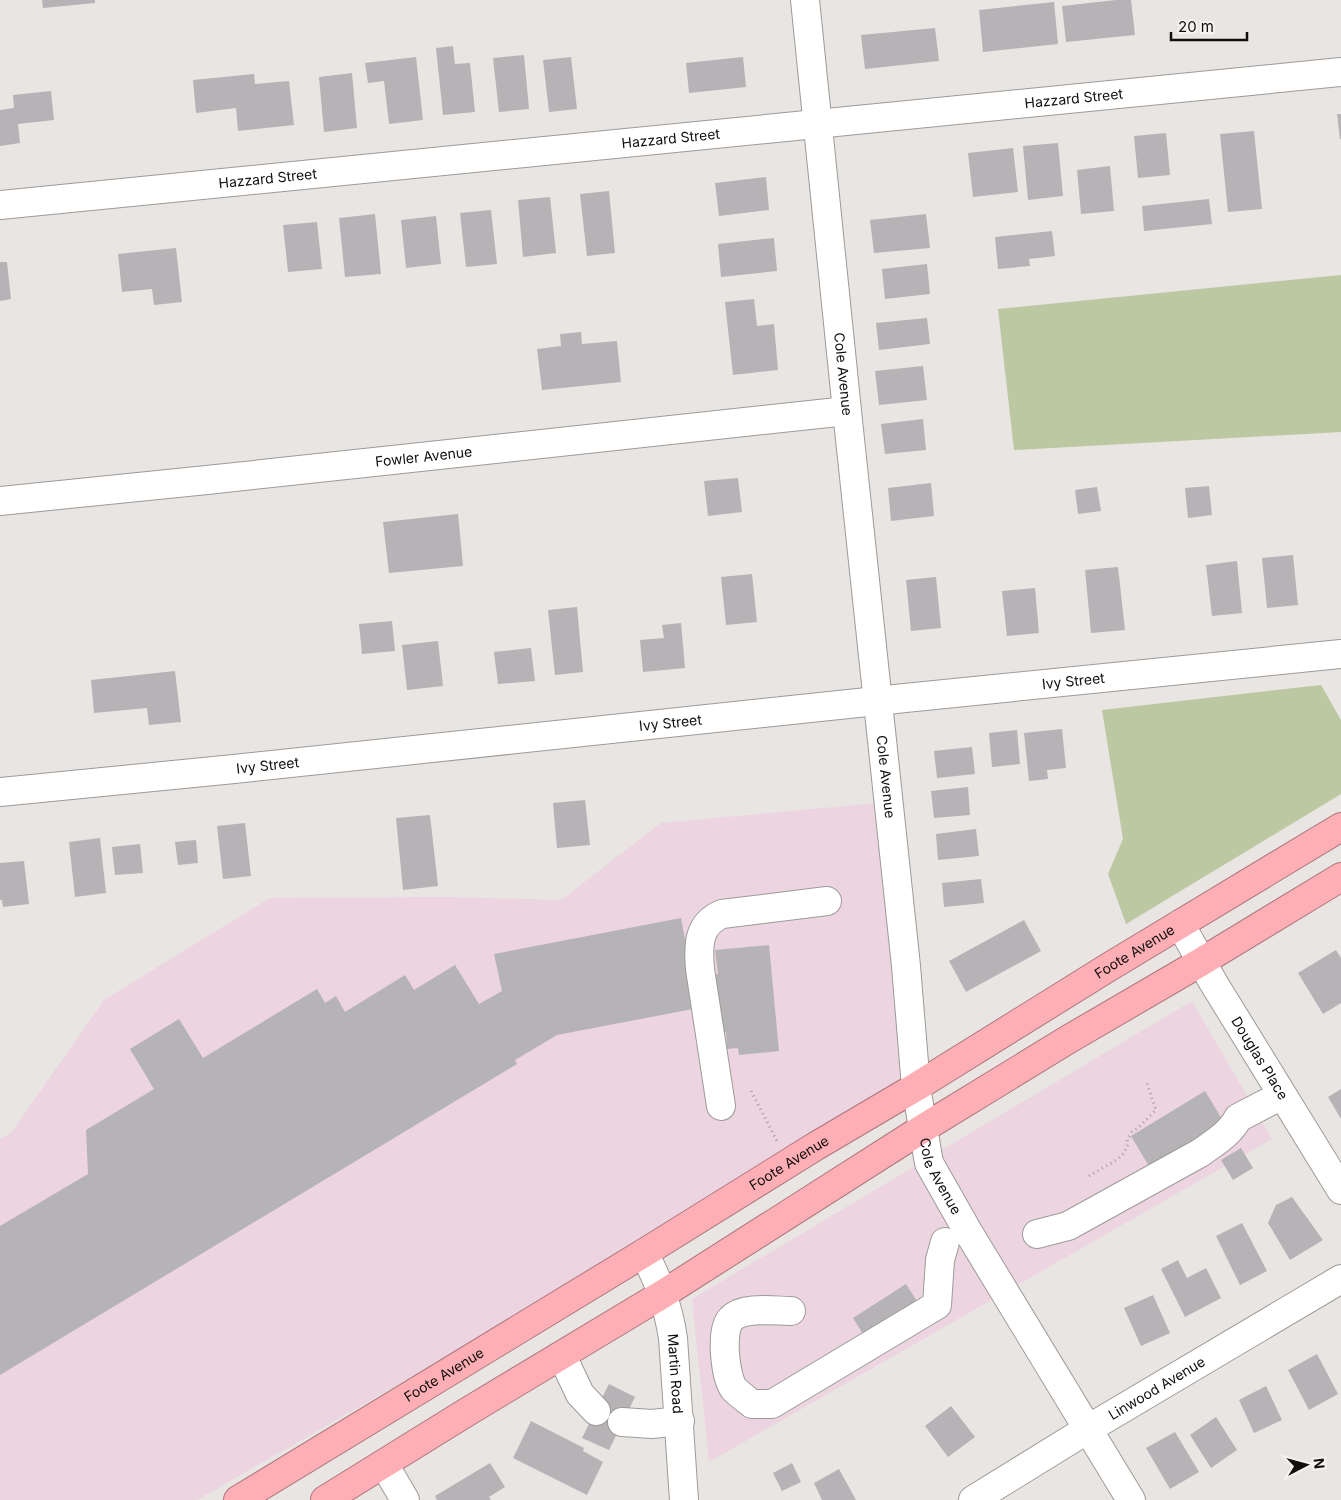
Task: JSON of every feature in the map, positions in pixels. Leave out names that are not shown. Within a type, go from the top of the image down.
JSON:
[{"type":"highway","name":"Foote Avenue","points":[[238,1500],[1341,827]]},
{"type":"highway","points":[[325,1500],[663,1294],[922,1129],[1341,877]]},
{"type":"street","name":"Cole Avenue","points":[[805,0],[906,966],[916,1087],[929,1163],[984,1260],[1131,1500]]},
{"type":"street","name":"Hazzard Street","points":[[0,205],[1341,72]]},
{"type":"street","name":"Fowler Avenue","points":[[0,501],[847,410]]},
{"type":"street","name":"Ivy Street","points":[[0,792],[1341,654]]},
{"type":"street","points":[[721,1106],[700,968],[699,948],[706,925],[722,914],[826,901]]},
{"type":"street","name":"Douglas Place","points":[[1180,924],[1282,1096],[1341,1190]]},
{"type":"street","points":[[1037,1234],[1068,1226],[1200,1153],[1224,1136],[1238,1118],[1282,1096]]},
{"type":"street","points":[[791,1311],[758,1310],[740,1313],[731,1319],[725,1333],[726,1364],[734,1388],[752,1404],[772,1404],[937,1305],[940,1260],[945,1242]]},
{"type":"street","name":"Martin Road","points":[[644,1253],[663,1294],[670,1319],[675,1350],[684,1500]]},
{"type":"street","name":"Linwood Avenue","points":[[973,1500],[1088,1429],[1341,1279]]},
{"type":"street","points":[[562,1356],[580,1394],[596,1410]]},
{"type":"street","points":[[622,1422],[652,1424],[680,1421]]},
{"type":"street","points":[[384,1464],[405,1500]]},
{"type":"path","points":[[1089,1176],[1118,1159],[1124,1153],[1128,1145],[1127,1140],[1132,1132],[1156,1110],[1146,1080]]},
{"type":"path","points":[[751,1091],[779,1144]]},
{"type":"shaded area","points":[[888,802],[916,1087],[197,1500],[0,1500],[0,1139],[11,1133],[104,1000],[270,898],[449,897],[561,900],[661,823]]},
{"type":"shaded area","points":[[1192,1001],[1272,1139],[709,1462],[692,1299]]},
{"type":"green space","points":[[1341,275],[1341,432],[1014,450],[998,309]]},
{"type":"green space","points":[[1321,685],[1341,720],[1341,794],[1126,924],[1108,874],[1123,839],[1102,710]]},
{"type":"building","points":[[42,0],[95,0],[95,3],[43,8]]},
{"type":"building","points":[[1131,0],[1135,35],[1066,42],[1062,6]]},
{"type":"building","points":[[1054,2],[1058,44],[983,52],[979,10]]},
{"type":"building","points":[[935,28],[939,61],[865,69],[861,35]]},
{"type":"building","points":[[453,46],[455,64],[470,63],[475,112],[443,115],[436,48]]},
{"type":"building","points":[[524,55],[529,109],[499,112],[493,58]]},
{"type":"building","points":[[416,57],[423,120],[389,124],[384,81],[368,83],[365,63]]},
{"type":"building","points":[[571,57],[577,109],[549,112],[543,60]]},
{"type":"building","points":[[743,57],[746,87],[689,93],[686,63]]},
{"type":"building","points":[[352,73],[357,128],[324,132],[319,77]]},
{"type":"building","points":[[254,74],[255,84],[289,81],[294,125],[238,131],[236,108],[196,113],[193,80]]},
{"type":"building","points":[[51,91],[54,120],[18,124],[20,143],[0,146],[0,110],[14,108],[13,95]]},
{"type":"building","points":[[1337,114],[1341,114],[1341,139],[1340,139]]},
{"type":"building","points":[[1254,131],[1262,209],[1228,212],[1220,134]]},
{"type":"building","points":[[1166,133],[1170,175],[1138,178],[1134,136]]},
{"type":"building","points":[[1058,143],[1063,196],[1028,200],[1023,146]]},
{"type":"building","points":[[1013,148],[1018,192],[973,197],[968,153]]},
{"type":"building","points":[[1110,166],[1114,211],[1081,214],[1077,170]]},
{"type":"building","points":[[766,177],[769,210],[719,216],[715,183]]},
{"type":"building","points":[[609,191],[615,253],[587,256],[580,194]]},
{"type":"building","points":[[550,197],[556,253],[523,257],[518,200]]},
{"type":"building","points":[[1209,199],[1212,224],[1144,231],[1142,206]]},
{"type":"building","points":[[491,210],[497,264],[466,267],[460,213]]},
{"type":"building","points":[[375,214],[381,274],[345,277],[339,218]]},
{"type":"building","points":[[926,214],[930,248],[874,253],[870,220]]},
{"type":"building","points":[[436,216],[441,264],[406,268],[401,220]]},
{"type":"building","points":[[317,222],[322,269],[288,272],[283,225]]},
{"type":"building","points":[[1052,231],[1055,256],[1029,259],[1030,266],[998,269],[995,237]]},
{"type":"building","points":[[774,238],[777,271],[721,277],[718,244]]},
{"type":"building","points":[[176,248],[182,302],[154,305],[152,289],[122,292],[118,254]]},
{"type":"building","points":[[0,262],[7,262],[11,299],[0,301]]},
{"type":"building","points":[[927,264],[930,294],[885,299],[882,269]]},
{"type":"building","points":[[754,299],[757,326],[774,324],[778,370],[733,375],[725,302]]},
{"type":"building","points":[[927,318],[930,344],[879,350],[876,323]]},
{"type":"building","points":[[581,332],[582,344],[617,341],[621,382],[542,390],[537,349],[561,346],[560,334]]},
{"type":"building","points":[[923,366],[927,400],[879,405],[875,371]]},
{"type":"building","points":[[923,419],[926,450],[885,454],[881,424]]},
{"type":"building","points":[[738,478],[742,512],[708,516],[704,481]]},
{"type":"building","points":[[931,483],[934,516],[891,521],[888,488]]},
{"type":"building","points":[[1209,486],[1212,515],[1188,518],[1185,488]]},
{"type":"building","points":[[1097,487],[1101,511],[1078,514],[1075,490]]},
{"type":"building","points":[[458,514],[463,566],[389,573],[383,522]]},
{"type":"building","points":[[1293,555],[1298,605],[1267,608],[1262,558]]},
{"type":"building","points":[[1237,561],[1242,613],[1212,616],[1206,565]]},
{"type":"building","points":[[1118,567],[1125,630],[1091,633],[1085,570]]},
{"type":"building","points":[[752,574],[757,622],[726,625],[721,577]]},
{"type":"building","points":[[936,577],[941,628],[911,631],[906,580]]},
{"type":"building","points":[[1035,588],[1039,633],[1007,636],[1002,591]]},
{"type":"building","points":[[577,607],[583,672],[555,675],[548,610]]},
{"type":"building","points":[[392,621],[395,651],[362,654],[359,624]]},
{"type":"building","points":[[681,623],[685,668],[643,672],[640,640],[664,638],[662,625]]},
{"type":"building","points":[[438,641],[443,686],[407,690],[402,645]]},
{"type":"building","points":[[531,648],[535,681],[498,684],[494,652]]},
{"type":"building","points":[[175,671],[181,722],[149,725],[147,708],[94,713],[91,680]]},
{"type":"building","points":[[1062,729],[1066,768],[1047,770],[1048,779],[1029,781],[1024,733]]},
{"type":"building","points":[[1017,730],[1020,764],[992,767],[989,733]]},
{"type":"building","points":[[972,747],[975,774],[937,778],[934,751]]},
{"type":"building","points":[[968,787],[970,815],[934,818],[931,791]]},
{"type":"building","points":[[585,800],[590,845],[557,848],[553,803]]},
{"type":"building","points":[[430,815],[438,886],[403,890],[396,818]]},
{"type":"building","points":[[245,823],[251,876],[223,879],[217,826]]},
{"type":"building","points":[[976,829],[979,856],[938,860],[936,834]]},
{"type":"building","points":[[100,838],[106,893],[75,897],[69,842]]},
{"type":"building","points":[[196,840],[198,863],[178,865],[175,842]]},
{"type":"building","points":[[140,844],[143,873],[115,875],[112,847]]},
{"type":"building","points":[[24,861],[29,904],[3,907],[2,900],[0,900],[0,863]]},
{"type":"building","points":[[981,879],[984,903],[944,907],[942,883]]},
{"type":"building","points":[[681,918],[698,1008],[557,1035],[515,1060],[517,1064],[0,1375],[0,1226],[88,1174],[86,1130],[154,1089],[130,1049],[179,1019],[203,1058],[317,989],[325,1003],[336,996],[345,1012],[405,975],[414,990],[455,965],[479,1004],[502,991],[494,954]]},
{"type":"building","points":[[1024,920],[1041,951],[966,992],[949,961]]},
{"type":"building","points":[[769,945],[779,1051],[739,1055],[738,1048],[727,1049],[726,1032],[718,1033],[712,976],[718,974],[715,950]]},
{"type":"building","points":[[1336,950],[1341,958],[1341,1003],[1323,1014],[1298,973]]},
{"type":"building","points":[[1341,1089],[1341,1119],[1328,1097]]},
{"type":"building","points":[[1205,1091],[1225,1124],[1150,1168],[1131,1136]]},
{"type":"building","points":[[1241,1148],[1253,1168],[1233,1180],[1221,1160]]},
{"type":"building","points":[[1292,1197],[1323,1240],[1290,1260],[1268,1223],[1276,1205]]},
{"type":"building","points":[[1242,1223],[1267,1271],[1240,1285],[1216,1236]]},
{"type":"building","points":[[1178,1260],[1187,1278],[1206,1268],[1221,1298],[1185,1317],[1161,1269]]},
{"type":"building","points":[[906,1284],[920,1306],[866,1339],[853,1318]]},
{"type":"building","points":[[1153,1295],[1170,1333],[1141,1346],[1124,1308]]},
{"type":"building","points":[[1317,1354],[1338,1394],[1309,1410],[1288,1370]]},
{"type":"building","points":[[609,1384],[635,1397],[609,1450],[582,1438]]},
{"type":"building","points":[[1266,1386],[1282,1420],[1254,1433],[1239,1400]]},
{"type":"building","points":[[951,1406],[975,1437],[948,1457],[925,1426]]},
{"type":"building","points":[[1216,1417],[1237,1450],[1211,1468],[1190,1435]]},
{"type":"building","points":[[531,1421],[584,1448],[583,1451],[603,1462],[587,1495],[513,1458]]},
{"type":"building","points":[[1175,1432],[1199,1472],[1170,1489],[1146,1448]]},
{"type":"building","points":[[490,1463],[505,1487],[489,1497],[491,1500],[437,1500],[435,1496]]},
{"type":"building","points":[[792,1463],[801,1482],[782,1491],[773,1473]]},
{"type":"building","points":[[839,1469],[856,1500],[822,1500],[814,1483]]}]
